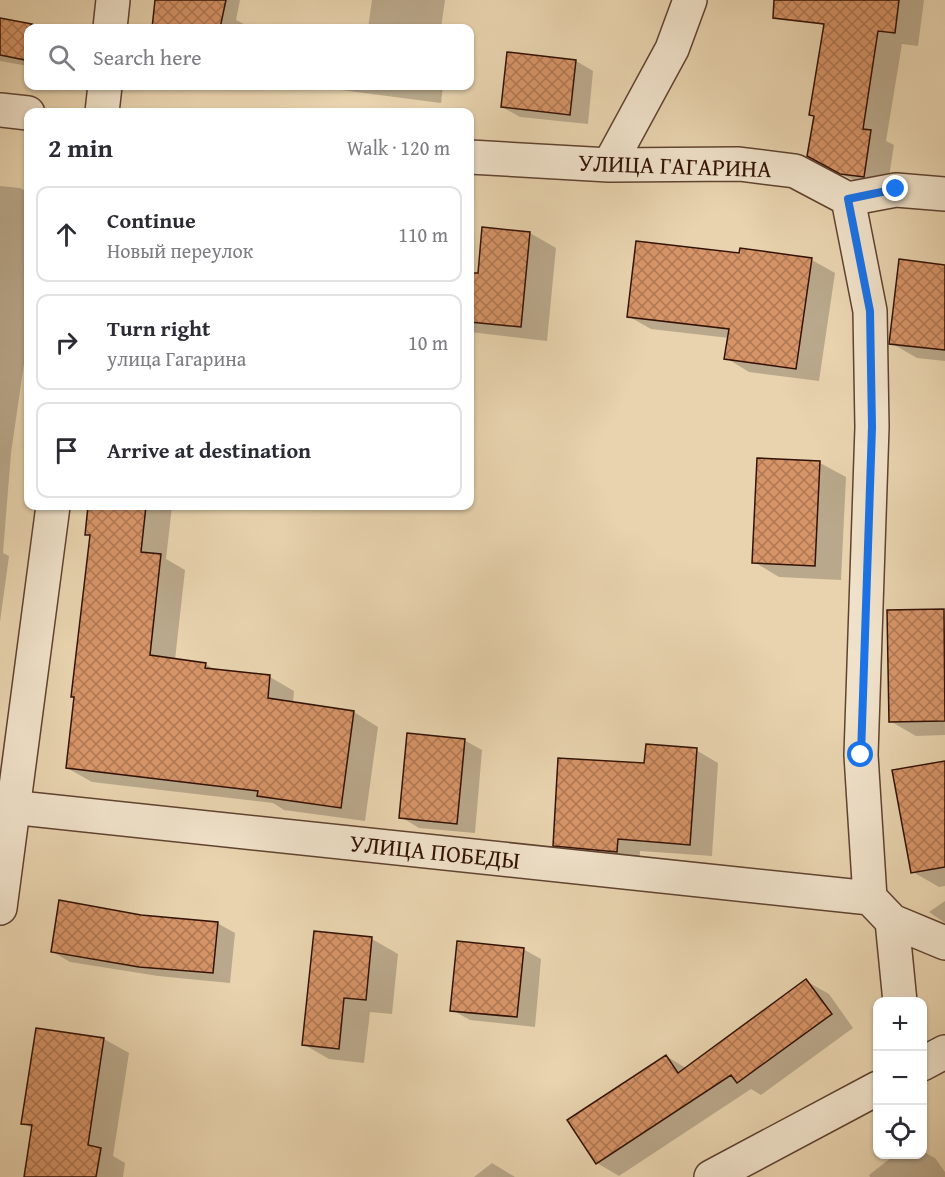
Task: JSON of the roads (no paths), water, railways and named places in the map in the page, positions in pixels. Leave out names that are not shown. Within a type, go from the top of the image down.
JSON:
[{"type":"street","points":[[110,24],[113,0]]},
{"type":"street","points":[[609,165],[672,50],[690,0]]},
{"type":"street","points":[[102,108],[105,90]]},
{"type":"street","points":[[0,110],[24,113]]},
{"type":"street","name":"УЛИЦА ГАГАРИНА","points":[[474,157],[609,165],[739,164],[795,171],[848,199]]},
{"type":"street","points":[[899,997],[881,909],[861,755],[872,427],[870,311],[848,199],[896,189],[945,194]]},
{"type":"street","points":[[0,908],[8,807],[52,510]]},
{"type":"street","name":"УЛИЦА ПОБЕДЫ","points":[[8,807],[881,909],[945,943]]},
{"type":"street","points":[[927,1061],[945,1052]]},
{"type":"street","points":[[711,1177],[873,1091]]}]
